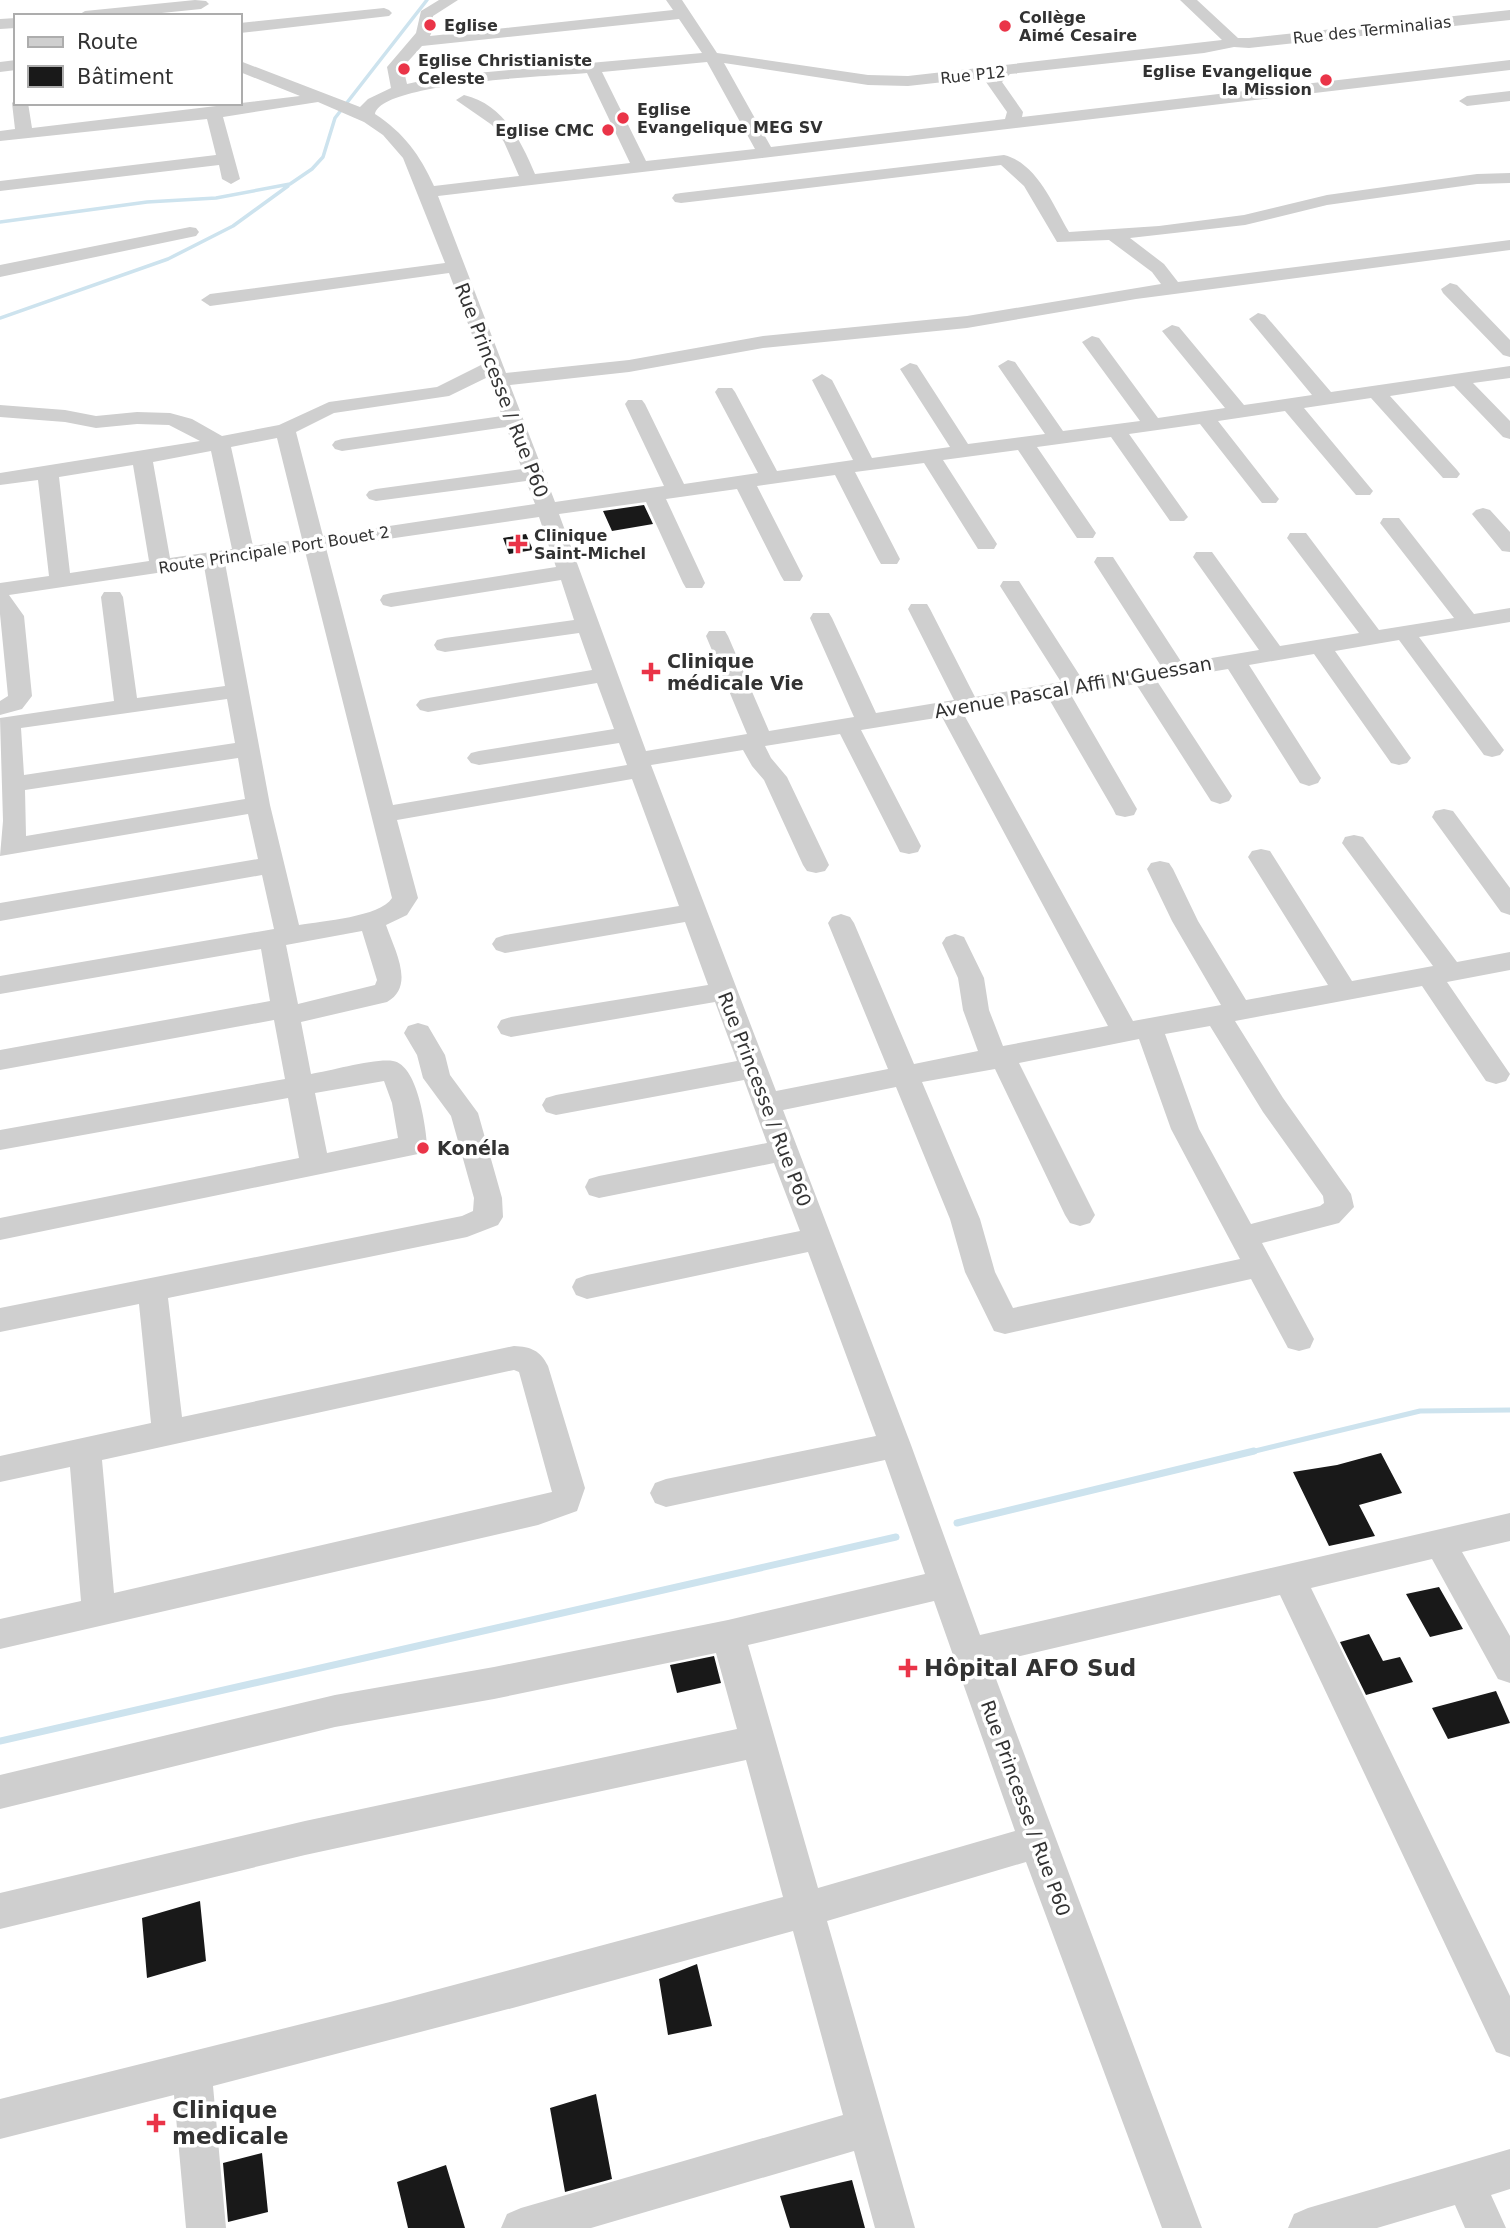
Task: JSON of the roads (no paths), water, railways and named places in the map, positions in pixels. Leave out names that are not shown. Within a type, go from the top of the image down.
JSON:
[{"type":"street","points":[[400,90],[395,67],[408,49],[418,42],[426,27],[426,14],[440,3],[450,0]]},
{"type":"street","points":[[1188,0],[1234,42]]},
{"type":"street","points":[[104,14],[201,7]]},
{"type":"street","points":[[418,42],[678,7],[712,57],[765,152]]},
{"type":"street","points":[[242,28],[384,13]]},
{"type":"street","name":"Rue des Terminalias","points":[[1234,42],[1249,43],[1510,15]]},
{"type":"street","name":"Rue P12","points":[[351,109],[367,109],[374,102],[400,90],[443,81],[712,57],[868,80],[908,81],[1217,47],[1234,42]]},
{"type":"street","points":[[428,192],[1510,65]]},
{"type":"street","name":"Rue Princesse / Rue P60","points":[[242,67],[274,83],[351,109],[403,145],[428,192],[547,509],[605,675],[895,1445],[1037,1842],[1182,2228]]},
{"type":"street","points":[[593,69],[640,167]]},
{"type":"street","points":[[1004,72],[997,76],[994,82],[1015,112],[1013,123]]},
{"type":"street","points":[[1467,101],[1510,96]]},
{"type":"street","points":[[0,135],[214,113],[318,98]]},
{"type":"street","points":[[464,100],[482,106],[506,127],[530,180]]},
{"type":"street","points":[[20,105],[24,133]]},
{"type":"street","points":[[103,105],[106,124]]},
{"type":"street","points":[[214,113],[231,178]]},
{"type":"street","points":[[0,186],[226,159]]},
{"type":"street","points":[[681,198],[1004,160],[1009,161],[1027,180],[1063,238],[1115,236],[1245,220],[1287,208],[1327,201],[1477,179],[1510,178]]},
{"type":"street","points":[[0,271],[190,232]]},
{"type":"street","points":[[1115,236],[1158,268],[1174,289]]},
{"type":"street","points":[[0,479],[220,444],[285,430],[330,408],[450,390],[496,373],[629,366],[776,340],[967,322],[1174,289],[1510,244]]},
{"type":"street","points":[[210,300],[456,267]]},
{"type":"street","points":[[1450,289],[1510,351]]},
{"type":"street","points":[[1258,319],[1326,399]]},
{"type":"street","points":[[1172,331],[1239,412]]},
{"type":"street","points":[[1092,342],[1153,425]]},
{"type":"street","points":[[1008,366],[1058,438]]},
{"type":"street","points":[[910,369],[963,452]]},
{"type":"street","name":"Route Principale Port Bouet 2","points":[[0,590],[1510,372]]},
{"type":"street","points":[[822,380],[866,465]]},
{"type":"street","points":[[1459,380],[1510,433]]},
{"type":"street","points":[[1375,391],[1450,474]]},
{"type":"street","points":[[725,392],[771,478]]},
{"type":"street","points":[[635,404],[677,491]]},
{"type":"street","points":[[1291,405],[1363,491]]},
{"type":"street","points":[[0,411],[65,416],[96,422],[170,419],[204,432],[220,444],[244,555]]},
{"type":"street","points":[[1205,417],[1269,499]]},
{"type":"street","points":[[342,445],[514,420]]},
{"type":"street","points":[[0,985],[372,921],[398,909],[405,898],[285,430]]},
{"type":"street","points":[[1116,430],[1177,517]]},
{"type":"street","points":[[1024,443],[1086,533]]},
{"type":"street","points":[[930,456],[986,544]]},
{"type":"street","points":[[142,458],[161,567]]},
{"type":"street","points":[[842,468],[889,559]]},
{"type":"street","points":[[48,473],[60,581]]},
{"type":"street","points":[[376,495],[534,474]]},
{"type":"street","points":[[744,482],[792,576]]},
{"type":"street","points":[[653,494],[694,583]]},
{"type":"street","points":[[1483,514],[1510,546]]},
{"type":"street","points":[[1391,523],[1468,621]]},
{"type":"street","points":[[1298,538],[1374,638]]},
{"type":"street","points":[[1204,557],[1274,654]]},
{"type":"street","points":[[214,560],[258,805],[273,865],[287,1012],[315,1167]]},
{"type":"street","points":[[1105,562],[1175,670]]},
{"type":"street","points":[[391,600],[569,572]]},
{"type":"street","points":[[1011,586],[1125,809]]},
{"type":"street","points":[[112,597],[126,705]]},
{"type":"street","points":[[0,599],[13,616],[8,652],[20,696],[5,712]]},
{"type":"street","points":[[919,609],[958,706],[1137,1030],[1185,1129],[1299,1339]]},
{"type":"street","name":"Avenue Pascal Affi N'Guessan","points":[[635,755],[756,740],[1510,615]]},
{"type":"street","points":[[821,618],[858,723],[909,846]]},
{"type":"street","points":[[445,645],[587,625]]},
{"type":"street","points":[[1405,633],[1492,750]]},
{"type":"street","points":[[717,636],[756,740],[760,761],[775,777],[816,865]]},
{"type":"street","points":[[1320,646],[1399,758]]},
{"type":"street","points":[[1234,660],[1309,778]]},
{"type":"street","points":[[428,705],[605,675]]},
{"type":"street","points":[[1142,675],[1220,796]]},
{"type":"street","points":[[5,712],[126,705],[237,691]]},
{"type":"street","points":[[5,712],[15,821],[6,847],[258,805]]},
{"type":"street","points":[[12,784],[248,748]]},
{"type":"street","points":[[385,814],[635,755]]},
{"type":"street","points":[[479,758],[635,755]]},
{"type":"street","points":[[1444,817],[1510,906]]},
{"type":"street","points":[[1354,843],[1440,974],[1496,1074]]},
{"type":"street","points":[[1261,857],[1345,992]]},
{"type":"street","points":[[0,912],[273,865]]},
{"type":"street","points":[[1160,869],[1273,1105],[1337,1194],[1339,1207],[1329,1216],[1243,1237]]},
{"type":"street","points":[[505,944],[694,912]]},
{"type":"street","points":[[0,1059],[378,995],[387,989],[390,980],[372,921]]},
{"type":"street","points":[[841,923],[965,1219],[968,1244],[983,1283],[1005,1322],[1259,1266]]},
{"type":"street","points":[[955,943],[971,978],[976,1010],[998,1058],[1080,1215]]},
{"type":"street","points":[[767,1103],[1137,1030],[1510,961]]},
{"type":"street","points":[[511,1027],[725,992]]},
{"type":"street","points":[[0,1320],[467,1226],[488,1216],[488,1198],[464,1113],[437,1078],[430,1055],[418,1033]]},
{"type":"street","points":[[556,1105],[755,1068]]},
{"type":"street","points":[[0,1140],[390,1070],[395,1072],[401,1084],[413,1143],[408,1147],[315,1167],[0,1229]]},
{"type":"street","points":[[599,1187],[785,1150]]},
{"type":"street","points":[[587,1287],[818,1239]]},
{"type":"street","points":[[152,1290],[168,1432]]},
{"type":"street","points":[[0,1469],[514,1358],[526,1359],[533,1366],[569,1488],[566,1501],[546,1509],[0,1634]]},
{"type":"street","points":[[666,1493],[895,1445]]},
{"type":"street","points":[[85,1450],[99,1613]]},
{"type":"street","points":[[970,1653],[1510,1527]]},
{"type":"street","points":[[1441,1545],[1510,1668]]},
{"type":"street","points":[[1290,1580],[1510,2038]]},
{"type":"street","points":[[0,1792],[335,1711],[494,1683],[728,1635],[945,1584]]},
{"type":"street","points":[[728,1635],[895,2228]]},
{"type":"street","points":[[0,1911],[305,1838],[759,1741]]},
{"type":"street","points":[[0,2119],[192,2072],[804,1912],[1037,1842]]},
{"type":"street","points":[[192,2072],[206,2228]]},
{"type":"street","points":[[521,2228],[866,2128]]},
{"type":"street","points":[[1308,2228],[1510,2169]]},
{"type":"street","points":[[1465,2183],[1486,2228]]},
{"type":"waterway","points":[[0,222],[147,202],[216,198],[290,184],[312,169],[323,157],[335,118],[427,0]]},
{"type":"waterway","points":[[0,318],[168,259],[233,226],[288,186]]},
{"type":"waterway","points":[[1247,1453],[1420,1411],[1510,1410]]},
{"type":"waterway","points":[[957,1523],[1254,1451]]},
{"type":"waterway","points":[[0,1741],[896,1537]]},
{"type":"place","name":"Eglise","points":[[430,25]]},
{"type":"place","name":"Collège Aimé Cesaire","points":[[1005,26]]},
{"type":"place","name":"Eglise Christianiste Celeste","points":[[404,69]]},
{"type":"place","name":"Eglise Evangelique la Mission","points":[[1326,80]]},
{"type":"place","name":"Eglise Evangelique MEG SV","points":[[623,118]]},
{"type":"place","name":"Eglise CMC","points":[[608,130]]},
{"type":"place","name":"Clinique Saint-Michel","points":[[518,544]]},
{"type":"place","name":"Clinique médicale Vie","points":[[651,672]]},
{"type":"place","name":"Konéla","points":[[423,1148]]},
{"type":"place","name":"Hôpital AFO Sud","points":[[908,1668]]},
{"type":"place","name":"Clinique medicale","points":[[156,2123]]}]
